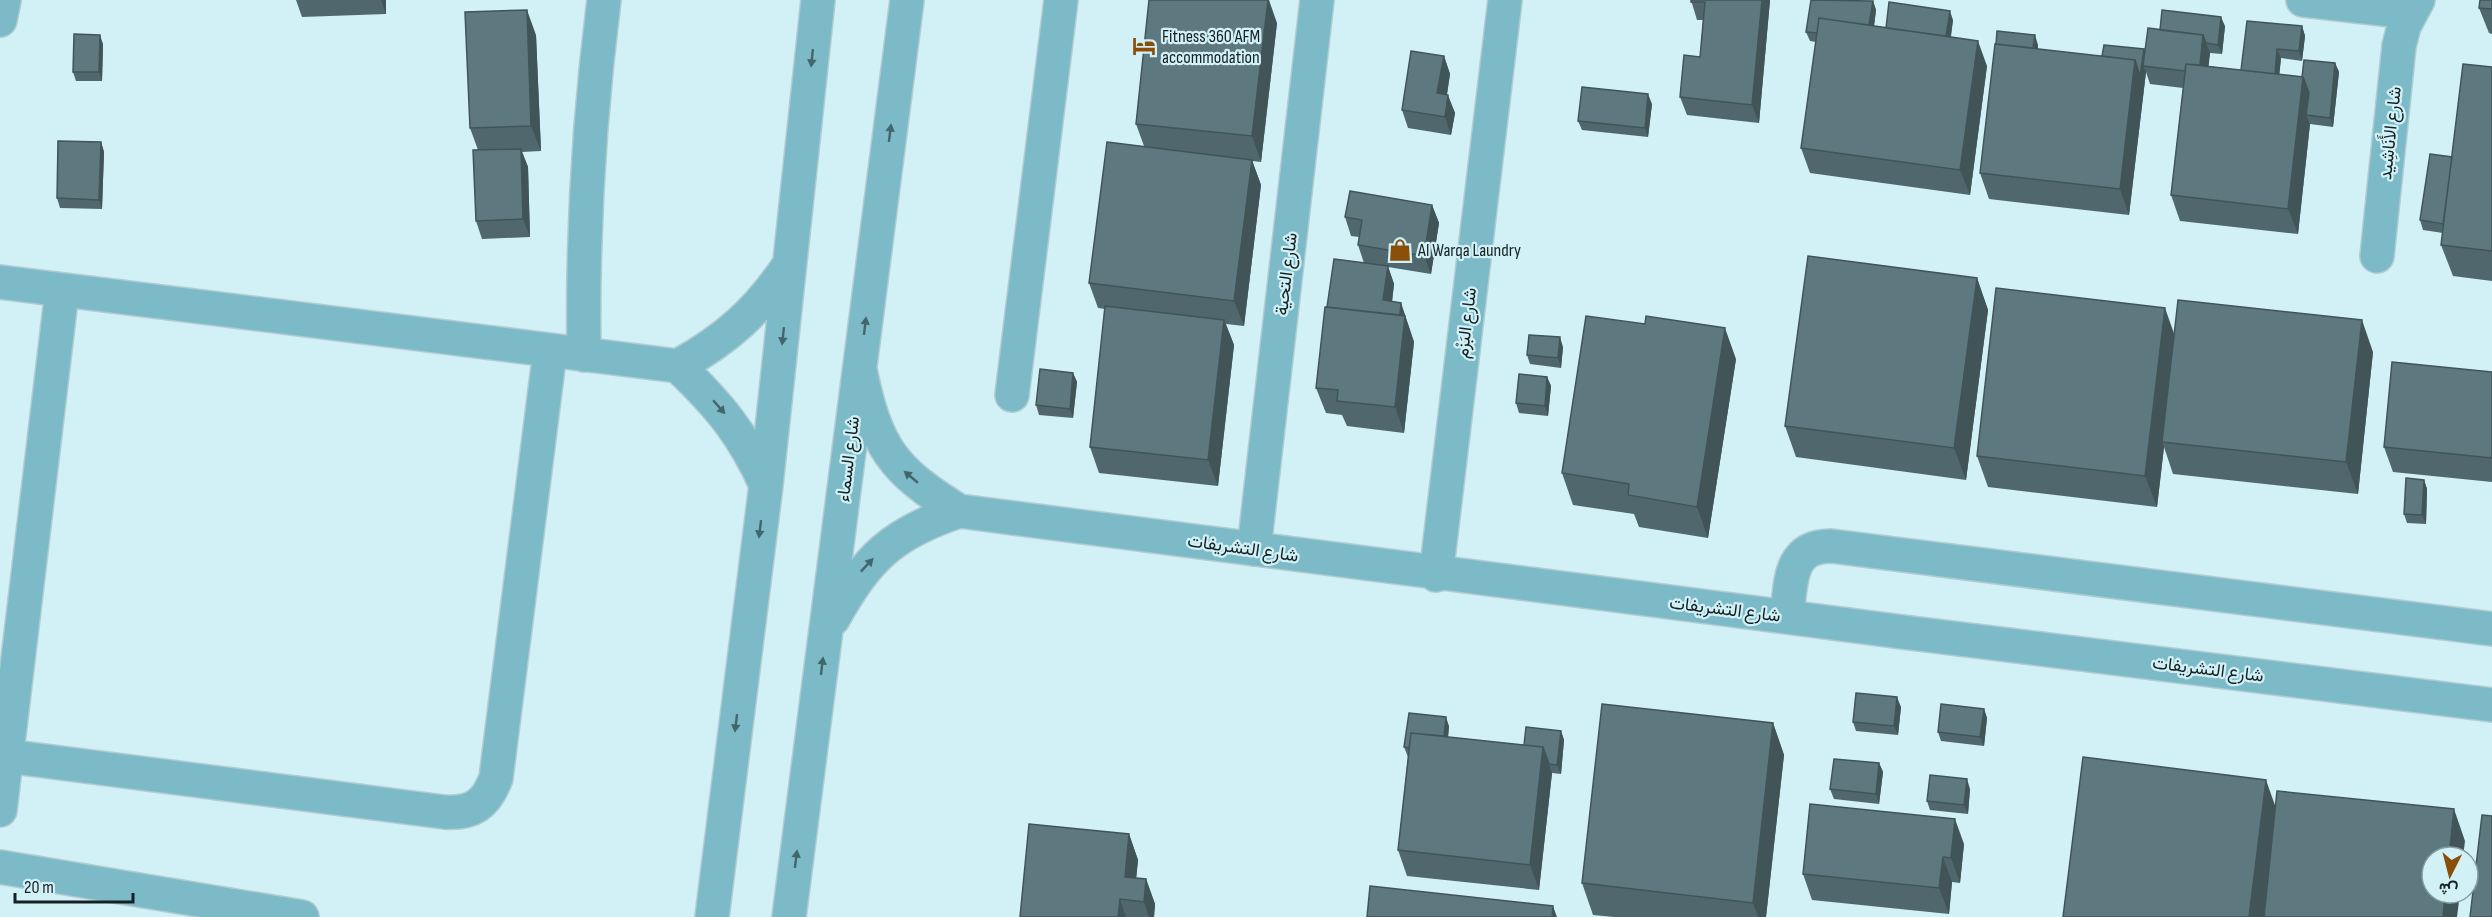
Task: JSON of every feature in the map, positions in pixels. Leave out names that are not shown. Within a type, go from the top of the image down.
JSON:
[{"type":"street","points":[[0,20],[4,0]]},
{"type":"street","points":[[584,355],[583,266],[586,177],[593,88],[604,0]]},
{"type":"street","points":[[712,917],[766,485],[818,0]]},
{"type":"street","name":"شارع السماء","points":[[789,917],[908,0]]},
{"type":"street","points":[[1012,395],[1061,0]]},
{"type":"street","name":"شارع التحية","points":[[1254,549],[1317,0]]},
{"type":"street","name":"شارع البَزْم","points":[[1436,575],[1505,0]]},
{"type":"street","name":"شارع الأَنَاشِيد","points":[[2303,0],[2414,6],[2399,46],[2377,256]]},
{"type":"street","points":[[0,282],[678,366],[714,345],[753,312],[791,263]]},
{"type":"street","points":[[0,810],[62,291]]},
{"type":"street","points":[[6,756],[444,812],[470,810],[481,803],[491,792],[496,778],[550,351]]},
{"type":"street","points":[[678,366],[716,403],[740,434],[766,485]]},
{"type":"street","name":"شارع التشريفات","points":[[860,370],[867,406],[880,440],[901,469],[929,493],[959,511],[1436,575],[1787,616],[2492,705]]},
{"type":"street","name":"شارع التشريفات","points":[[826,633],[859,574],[880,551],[906,533],[933,519],[959,511]]},
{"type":"street","points":[[1787,616],[1793,572],[1797,562],[1805,552],[1818,546],[1831,546],[2492,629]]},
{"type":"street","points":[[0,867],[302,917]]},
{"type":"building","points":[[1149,0],[1268,0],[1252,136],[1136,124]]},
{"type":"building","points":[[1691,0],[1762,0],[1752,105],[1680,97],[1684,55],[1700,57],[1705,2],[1691,2]]},
{"type":"building","points":[[1811,0],[1873,1],[1869,25],[1819,18],[1817,33],[1806,32]]},
{"type":"building","points":[[2480,0],[2492,0],[2492,9],[2479,8]]},
{"type":"building","points":[[1889,2],[1950,11],[1946,36],[1886,28]]},
{"type":"building","points":[[527,10],[531,126],[470,128],[465,12]]},
{"type":"building","points":[[2162,10],[2221,17],[2218,45],[2206,43],[2203,35],[2160,30]]},
{"type":"building","points":[[1819,18],[1978,41],[1960,170],[1801,148]]},
{"type":"building","points":[[2247,21],[2302,26],[2299,51],[2277,49],[2275,74],[2241,70]]},
{"type":"building","points":[[2148,28],[2203,35],[2200,65],[2186,64],[2185,71],[2143,66]]},
{"type":"building","points":[[1997,31],[2035,35],[2033,48],[1996,44]]},
{"type":"building","points":[[74,34],[100,35],[99,72],[73,72]]},
{"type":"building","points":[[1995,44],[2135,60],[2120,189],[1980,173]]},
{"type":"building","points":[[2104,45],[2144,49],[2140,76],[2135,60],[2102,56]]},
{"type":"building","points":[[1411,51],[1444,56],[1437,93],[1448,95],[1445,117],[1402,110]]},
{"type":"building","points":[[2304,60],[2335,63],[2330,118],[2306,115],[2309,93],[2302,77]]},
{"type":"building","points":[[2186,64],[2303,77],[2288,209],[2171,195]]},
{"type":"building","points":[[2463,64],[2492,67],[2492,251],[2441,245]]},
{"type":"building","points":[[1582,87],[1648,94],[1645,128],[1578,121]]},
{"type":"building","points":[[58,141],[101,142],[99,200],[57,198]]},
{"type":"building","points":[[1107,142],[1252,160],[1234,301],[1089,283]]},
{"type":"building","points":[[521,149],[523,219],[476,221],[473,150]]},
{"type":"building","points":[[2430,154],[2452,157],[2443,224],[2420,220]]},
{"type":"building","points":[[1350,191],[1432,205],[1424,256],[1358,245],[1362,220],[1345,217]]},
{"type":"building","points":[[1808,256],[1977,278],[1954,448],[1785,426]]},
{"type":"building","points":[[1334,259],[1388,266],[1383,300],[1401,303],[1400,315],[1327,307]]},
{"type":"building","points":[[1996,288],[2165,308],[2145,476],[1977,456]]},
{"type":"building","points":[[2178,300],[2362,320],[2346,462],[2162,442]]},
{"type":"building","points":[[1105,306],[1224,320],[1208,460],[1090,447]]},
{"type":"building","points":[[1325,307],[1405,316],[1395,407],[1337,401],[1338,390],[1316,388]]},
{"type":"building","points":[[1586,316],[1645,324],[1646,316],[1725,328],[1697,507],[1628,495],[1629,484],[1562,473]]},
{"type":"building","points":[[1529,335],[1560,337],[1558,358],[1527,355]]},
{"type":"building","points":[[2392,362],[2492,372],[2492,458],[2384,447]]},
{"type":"building","points":[[1040,369],[1073,373],[1070,409],[1036,405]]},
{"type":"building","points":[[1519,374],[1547,377],[1545,406],[1516,403]]},
{"type":"building","points":[[2406,478],[2424,480],[2422,515],[2404,514]]},
{"type":"building","points":[[1856,693],[1897,697],[1894,726],[1853,722]]},
{"type":"building","points":[[1602,704],[1773,723],[1753,903],[1582,883]]},
{"type":"building","points":[[1941,704],[1984,709],[1980,737],[1938,732]]},
{"type":"building","points":[[1409,713],[1446,717],[1444,736],[1411,733],[1409,748],[1404,747]]},
{"type":"building","points":[[1526,727],[1561,731],[1557,765],[1549,764],[1543,747],[1524,745]]},
{"type":"building","points":[[1411,733],[1543,747],[1530,865],[1398,850]]},
{"type":"building","points":[[2083,757],[2266,780],[2249,917],[2063,917]]},
{"type":"building","points":[[1834,759],[1879,763],[1876,794],[1830,789]]},
{"type":"building","points":[[1930,775],[1967,779],[1964,805],[1927,801]]},
{"type":"building","points":[[2277,791],[2454,809],[2450,845],[2420,845],[2420,905],[2444,905],[2443,917],[2264,917]]},
{"type":"building","points":[[1810,804],[1955,819],[1951,858],[1943,857],[1939,888],[1803,874]]},
{"type":"building","points":[[2482,815],[2492,816],[2492,917],[2470,917],[2471,905],[2480,905],[2478,845]]},
{"type":"building","points":[[1029,824],[1129,834],[1125,877],[1146,879],[1144,902],[1120,899],[1118,917],[1020,917]]},
{"type":"building","points":[[1370,886],[1553,906],[1552,917],[1367,917]]},
{"type":"place","name":"Fitness 360 AFM accommodation","points":[[1144,46]]},
{"type":"place","name":"Al Warqa Laundry","points":[[1400,250]]}]
